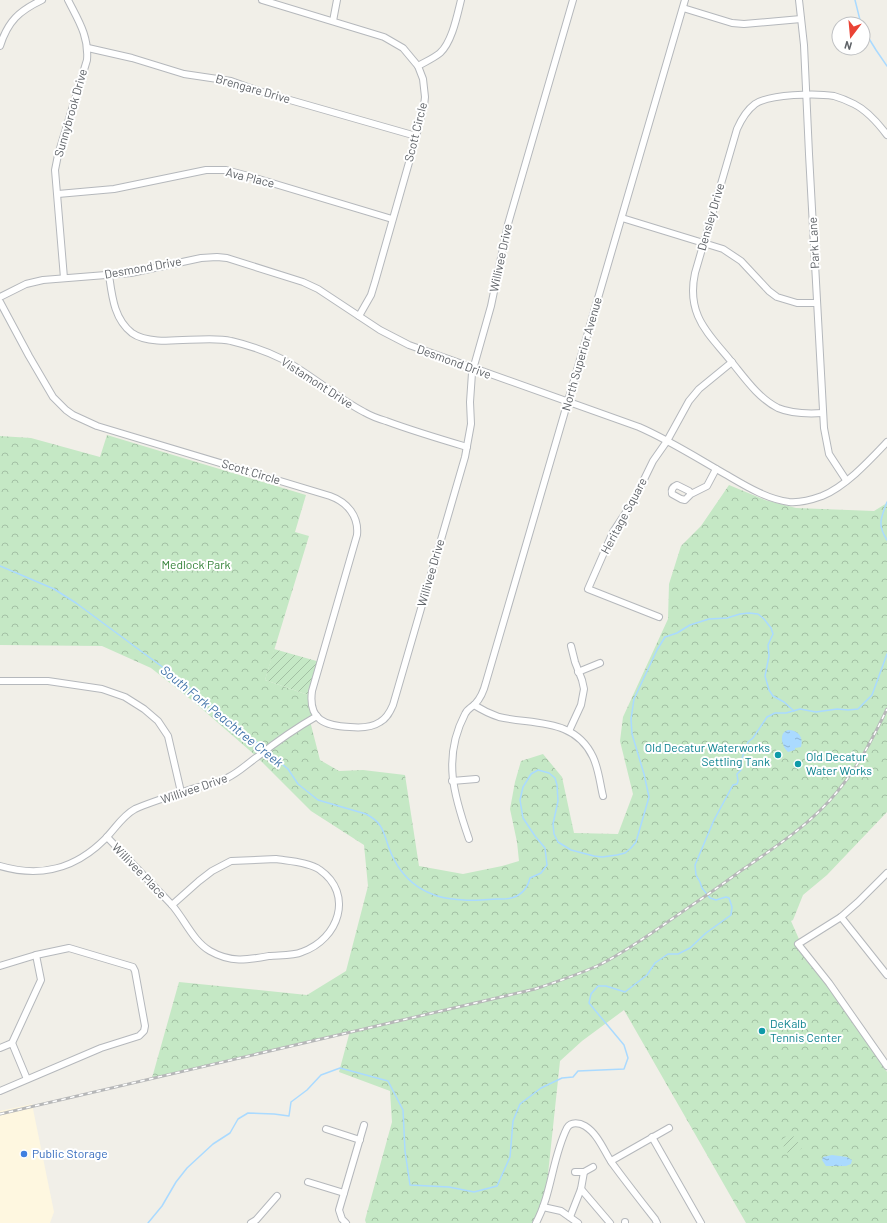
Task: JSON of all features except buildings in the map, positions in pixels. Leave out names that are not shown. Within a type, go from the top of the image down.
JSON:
[{"type":"street","points":[[0,46],[5,31],[16,16],[42,0]]},
{"type":"street","name":"Sunnybrook Drive","points":[[64,278],[56,162],[87,60],[88,48],[86,36],[68,0]]},
{"type":"street","name":"Scott Circle","points":[[262,0],[377,34],[390,40],[408,53],[421,72],[425,87],[424,106],[372,291],[359,316]]},
{"type":"street","points":[[333,21],[338,0]]},
{"type":"street","points":[[418,66],[433,58],[445,47],[450,37],[462,0]]},
{"type":"street","name":"Willivee Drive","points":[[0,866],[26,872],[50,870],[81,858],[92,851],[107,837],[120,821],[135,809],[181,792],[228,778],[292,731],[317,716],[330,726],[360,728],[380,723],[389,714],[393,705],[467,448],[471,424],[471,381],[473,369],[491,306],[508,224],[573,0]]},
{"type":"street","name":"North Superior Avenue","points":[[468,839],[457,805],[452,781],[454,743],[465,713],[474,705],[481,695],[486,682],[685,0]]},
{"type":"street","name":"Park Lane","points":[[799,0],[804,45],[825,439],[829,454],[846,480]]},
{"type":"street","points":[[683,8],[732,23],[744,24],[801,19]]},
{"type":"street","name":"Brengare Drive","points":[[88,48],[132,58],[184,74],[231,81],[262,92],[416,136]]},
{"type":"street","name":"Densley Drive","points":[[823,413],[795,413],[783,410],[772,405],[758,393],[705,328],[695,308],[693,293],[694,280],[737,129],[742,118],[750,108],[760,102],[780,97],[806,95],[832,96],[854,104],[871,116],[887,135]]},
{"type":"street","name":"Ava Place","points":[[58,194],[114,189],[206,170],[226,170],[392,219]]},
{"type":"street","points":[[622,218],[723,249],[746,265],[769,291],[777,297],[797,304],[817,303]]},
{"type":"street","name":"Desmond Drive","points":[[0,297],[26,284],[43,280],[131,273],[205,257],[227,258],[303,282],[318,289],[409,346],[639,427],[667,441],[757,492],[775,498],[790,502],[806,501],[822,496],[846,480],[887,442]]},
{"type":"street","name":"Vistamont Drive","points":[[109,275],[114,304],[123,324],[133,333],[141,337],[162,341],[208,339],[229,340],[260,350],[283,360],[308,375],[365,413],[396,425],[467,448]]},
{"type":"street","name":"Scott Circle","points":[[0,302],[48,389],[60,404],[73,415],[98,426],[330,496],[340,500],[350,509],[356,521],[357,535],[312,691],[312,702],[314,712],[317,716]]},
{"type":"street","points":[[667,441],[694,395],[732,362]]},
{"type":"street","name":"Heritage Square","points":[[659,617],[588,589],[613,532],[634,500],[651,465],[667,441]]},
{"type":"street","points":[[691,494],[707,486],[716,469]]},
{"type":"street","points":[[569,731],[584,694],[583,685],[571,646]]},
{"type":"street","points":[[578,672],[600,664]]},
{"type":"street","points":[[0,681],[48,681],[102,688],[125,697],[144,709],[158,721],[168,736],[181,792]]},
{"type":"street","points":[[474,705],[488,713],[500,717],[549,724],[569,731],[582,741],[593,756],[603,796]]},
{"type":"street","points":[[452,781],[476,779]]},
{"type":"street","name":"Willivee Place","points":[[107,837],[181,915],[194,938],[210,951],[226,958],[244,960],[302,953],[318,943],[332,928],[338,916],[340,902],[337,889],[329,877],[318,868],[302,863],[276,859],[231,862],[212,871],[172,905]]},
{"type":"street","points":[[887,873],[841,917],[798,944],[829,983],[887,1066]]},
{"type":"street","points":[[841,917],[887,975]]},
{"type":"street","points":[[0,966],[36,955],[68,948],[133,968],[135,971],[145,1026],[144,1031],[139,1036],[100,1048],[0,1092]]},
{"type":"street","points":[[0,1048],[12,1043],[41,980],[36,955]]},
{"type":"street","points":[[12,1043],[27,1079]]},
{"type":"street","points":[[536,1223],[547,1198],[561,1144],[568,1126],[572,1123],[578,1123],[586,1127],[595,1135],[611,1161],[657,1223]]},
{"type":"street","points":[[346,1223],[342,1219],[339,1210],[364,1125]]},
{"type":"street","points":[[611,1161],[669,1128]]},
{"type":"street","points":[[326,1129],[360,1140]]},
{"type":"street","points":[[652,1137],[700,1223]]},
{"type":"street","points":[[575,1172],[584,1172],[593,1167]]},
{"type":"street","points":[[570,1217],[581,1189],[584,1172]]},
{"type":"street","points":[[308,1182],[344,1192]]},
{"type":"street","points":[[581,1189],[610,1223]]},
{"type":"street","points":[[251,1223],[256,1220],[277,1196]]},
{"type":"street","points":[[543,1207],[561,1211],[578,1223]]},
{"type":"shaded area","points":[[32,1104],[54,1212],[50,1223],[0,1223],[0,1111]]},
{"type":"green space","name":"Medlock Park","points":[[107,435],[306,495],[295,532],[309,536],[265,680],[311,696],[317,716],[256,756],[194,702],[151,668],[102,646],[0,645],[0,436],[31,438],[100,457]]},
{"type":"green space","points":[[729,485],[765,500],[796,508],[874,511],[887,503],[887,812],[827,875],[803,895],[793,920],[791,921],[802,946],[887,1072],[887,1223],[746,1223],[624,1010],[582,1041],[560,1061],[546,1193],[534,1223],[366,1223],[365,1220],[392,1122],[390,1091],[339,1072],[350,1031],[152,1078],[179,982],[307,995],[346,971],[368,886],[364,845],[311,811],[257,757],[310,721],[320,760],[339,771],[363,770],[405,775],[419,866],[463,874],[519,861],[517,842],[510,809],[515,782],[521,761],[543,754],[562,777],[574,833],[618,834],[633,794],[620,741],[623,717],[668,619],[669,584],[681,546],[701,526]]},
{"type":"green space","points":[[274,649],[320,662],[311,696],[265,680]]},
{"type":"green space","points":[[791,1133],[802,1148],[791,1156],[783,1148],[784,1147],[780,1141]]},
{"type":"water","points":[[788,730],[795,731],[801,737],[802,743],[801,747],[795,748],[795,750],[788,752],[784,746],[782,737]]},
{"type":"water","points":[[832,1155],[847,1157],[852,1160],[851,1164],[846,1166],[826,1166],[822,1160],[823,1157]]},
{"type":"waterway","points":[[855,0],[859,16]]},
{"type":"waterway","points":[[871,42],[887,66]]},
{"type":"waterway","points":[[887,502],[881,521],[882,530],[887,540]]},
{"type":"waterway","name":"South Fork Peachtree Creek","points":[[0,566],[54,589],[76,603],[180,680],[265,749]]},
{"type":"waterway","name":"South Fork Peachtree Creek","points":[[268,752],[288,769],[298,784],[318,800],[372,817],[382,828],[394,860],[401,871],[418,887],[428,892],[451,899],[504,899],[514,897],[522,892],[526,888],[530,878],[541,873],[547,865],[545,848],[523,818],[520,800],[523,787],[531,774],[538,770],[549,773],[555,778],[557,785],[558,801],[553,824],[554,834],[558,842],[571,850],[602,857],[625,853],[636,842],[649,797],[632,734],[631,719],[634,699],[657,650],[665,637],[677,633],[690,625],[709,619],[727,618],[749,613],[758,614],[771,628],[773,634],[768,645],[769,656],[765,676],[769,690],[773,696],[784,702],[794,711]]},
{"type":"waterway","points":[[148,1223],[162,1206],[176,1182],[187,1168],[213,1144],[230,1133],[238,1119],[248,1113],[289,1116],[291,1102],[307,1090],[321,1075],[340,1068],[388,1081],[403,1110],[405,1151],[410,1185],[449,1187],[474,1192],[497,1186],[510,1157],[513,1121],[520,1104],[541,1088],[562,1078],[573,1077],[578,1071],[624,1069],[628,1058],[624,1045],[589,1003],[591,994],[598,986],[606,986],[625,992],[647,975],[655,963],[668,954],[678,954],[690,948],[706,933],[731,915],[732,907],[729,898],[726,897],[716,900],[710,898],[702,888],[696,875],[695,865],[714,820],[733,785],[737,784],[737,774],[741,770],[742,758],[748,742],[753,738],[767,717],[775,713],[786,713],[800,709],[816,712],[837,709],[858,709],[872,695],[887,654]]},
{"type":"railway","points":[[0,1114],[535,989],[597,966],[630,947],[710,893],[778,845],[815,815],[837,792],[852,773],[871,741],[887,709]]},
{"type":"place","name":"Old Decatur Waterworks Settling Tank","points":[[778,755]]},
{"type":"place","name":"Old Decatur Water Works","points":[[798,764]]},
{"type":"place","name":"DeKalb Tennis Center","points":[[762,1031]]},
{"type":"place","name":"Public Storage","points":[[24,1154]]}]
